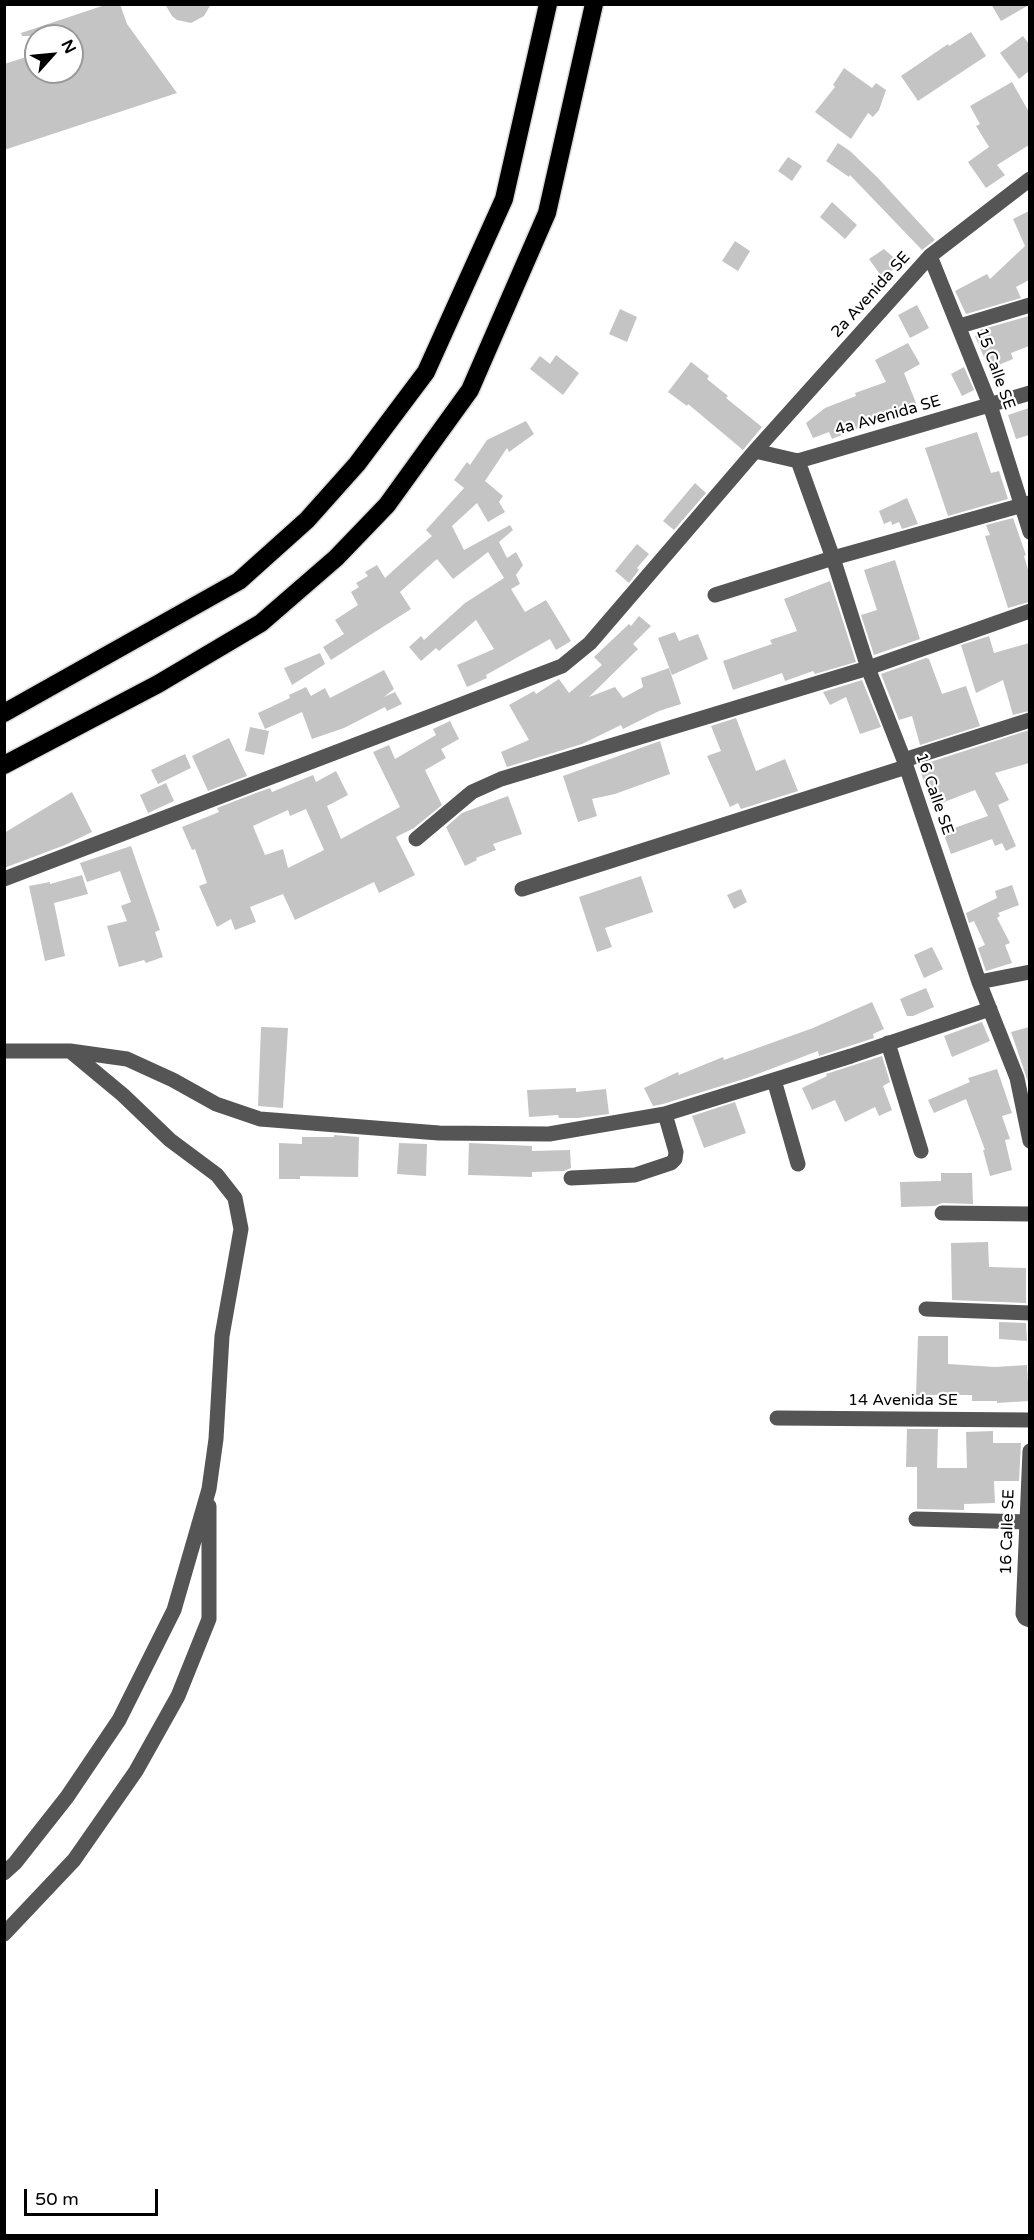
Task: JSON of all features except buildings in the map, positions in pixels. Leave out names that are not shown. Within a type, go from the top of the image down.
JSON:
[{"type":"highway","points":[[4,713],[239,581],[307,520],[357,464],[426,372],[504,199],[548,4]]},
{"type":"highway","points":[[4,765],[158,684],[261,623],[336,558],[387,505],[470,390],[548,213],[594,4]]},
{"type":"street","name":"2a Avenida SE","points":[[4,879],[562,666],[591,643],[755,451],[930,256],[1029,178]]},
{"type":"street","name":"15 Calle SE","points":[[930,256],[990,405],[1025,504],[1029,532]]},
{"type":"street","points":[[960,326],[1029,305]]},
{"type":"street","name":"4a Avenida SE","points":[[755,451],[798,461],[1029,393]]},
{"type":"street","name":"16 Calle SE","points":[[798,461],[833,558],[868,668],[905,763],[979,982],[1023,1076],[1029,1141]]},
{"type":"street","points":[[715,595],[833,558],[1025,504]]},
{"type":"street","points":[[416,839],[472,792],[501,779],[868,668],[1029,611]]},
{"type":"street","points":[[522,889],[1029,720]]},
{"type":"street","points":[[979,982],[1029,972]]},
{"type":"street","points":[[4,1052],[70,1051],[128,1059],[216,1104],[260,1119],[439,1133],[549,1134],[665,1114],[990,1009]]},
{"type":"street","points":[[888,1043],[921,1151]]},
{"type":"street","points":[[4,1873],[15,1863],[67,1797],[119,1720],[174,1610],[208,1489],[216,1439],[222,1336],[241,1229],[235,1198],[217,1175],[170,1140],[123,1095],[70,1051]]},
{"type":"street","points":[[774,1080],[798,1164]]},
{"type":"street","points":[[571,1179],[635,1175],[671,1163],[675,1159],[676,1152],[665,1114]]},
{"type":"street","points":[[942,1213],[1029,1214]]},
{"type":"street","points":[[926,1309],[1029,1313]]},
{"type":"street","name":"14 Avenida SE","points":[[777,1418],[1029,1420]]},
{"type":"street","name":"16 Calle SE","points":[[1026,1617],[1029,1451]]},
{"type":"street","points":[[4,1934],[74,1860],[136,1771],[178,1696],[209,1619],[208,1489]]},
{"type":"street","points":[[916,1519],[1028,1521]]}]
